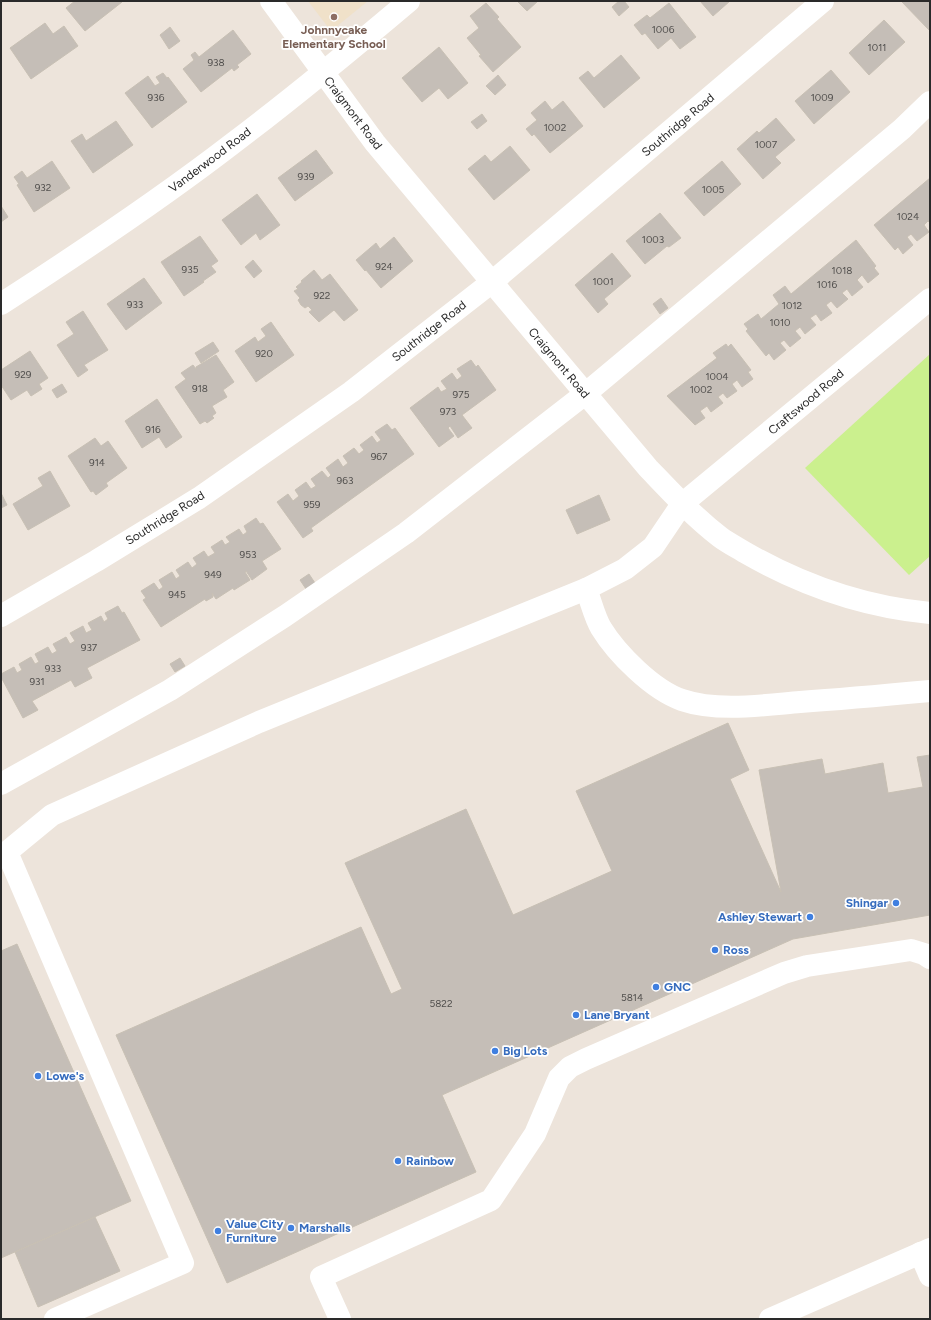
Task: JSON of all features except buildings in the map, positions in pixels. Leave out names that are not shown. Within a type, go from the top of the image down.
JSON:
[{"type":"street","name":"Craigmont Road","points":[[271,1],[375,143],[585,394],[648,468],[682,504],[721,538],[760,561],[806,582],[852,598],[907,611],[930,613]]},
{"type":"street","name":"Vanderwood Road","points":[[1,304],[153,202],[233,144],[409,1]]},
{"type":"street","name":"Southridge Road","points":[[1,616],[102,557],[206,493],[351,392],[492,282],[824,1]]},
{"type":"street","points":[[1,784],[170,690],[285,616],[406,533],[585,394],[902,129],[930,102]]},
{"type":"street","name":"Craftswood Road","points":[[4,854],[52,815],[259,722],[586,589],[625,569],[653,547],[682,504],[930,299]]},
{"type":"street","points":[[586,589],[601,627],[618,651],[639,672],[662,690],[682,700],[707,705],[746,706],[930,691]]},
{"type":"street","points":[[4,854],[183,1263],[55,1319]]},
{"type":"street","points":[[340,1319],[321,1277],[491,1200],[535,1134],[559,1078],[570,1067],[586,1058],[784,973],[807,966],[911,950],[924,954],[930,958]]},
{"type":"street","points":[[770,1319],[925,1251],[930,1276]]},
{"type":"shaded area","name":"Johnnycake Elementary School","points":[[308,1],[368,1],[331,31]]},
{"type":"green space","points":[[930,354],[930,556],[909,575],[805,468]]},
{"type":"place","name":"Johnnycake Elementary School","points":[[334,17]]},
{"type":"place","name":"Shingar","points":[[896,903]]},
{"type":"place","name":"Ashley Stewart","points":[[810,917]]},
{"type":"place","name":"Ross","points":[[715,950]]},
{"type":"place","name":"GNC","points":[[656,987]]},
{"type":"place","name":"Lane Bryant","points":[[576,1015]]},
{"type":"place","name":"Big Lots","points":[[495,1051]]},
{"type":"place","name":"Lowe's","points":[[38,1076]]},
{"type":"place","name":"Rainbow","points":[[398,1161]]},
{"type":"place","name":"Marshalls","points":[[291,1228]]},
{"type":"place","name":"Value City Furniture","points":[[218,1231]]}]
